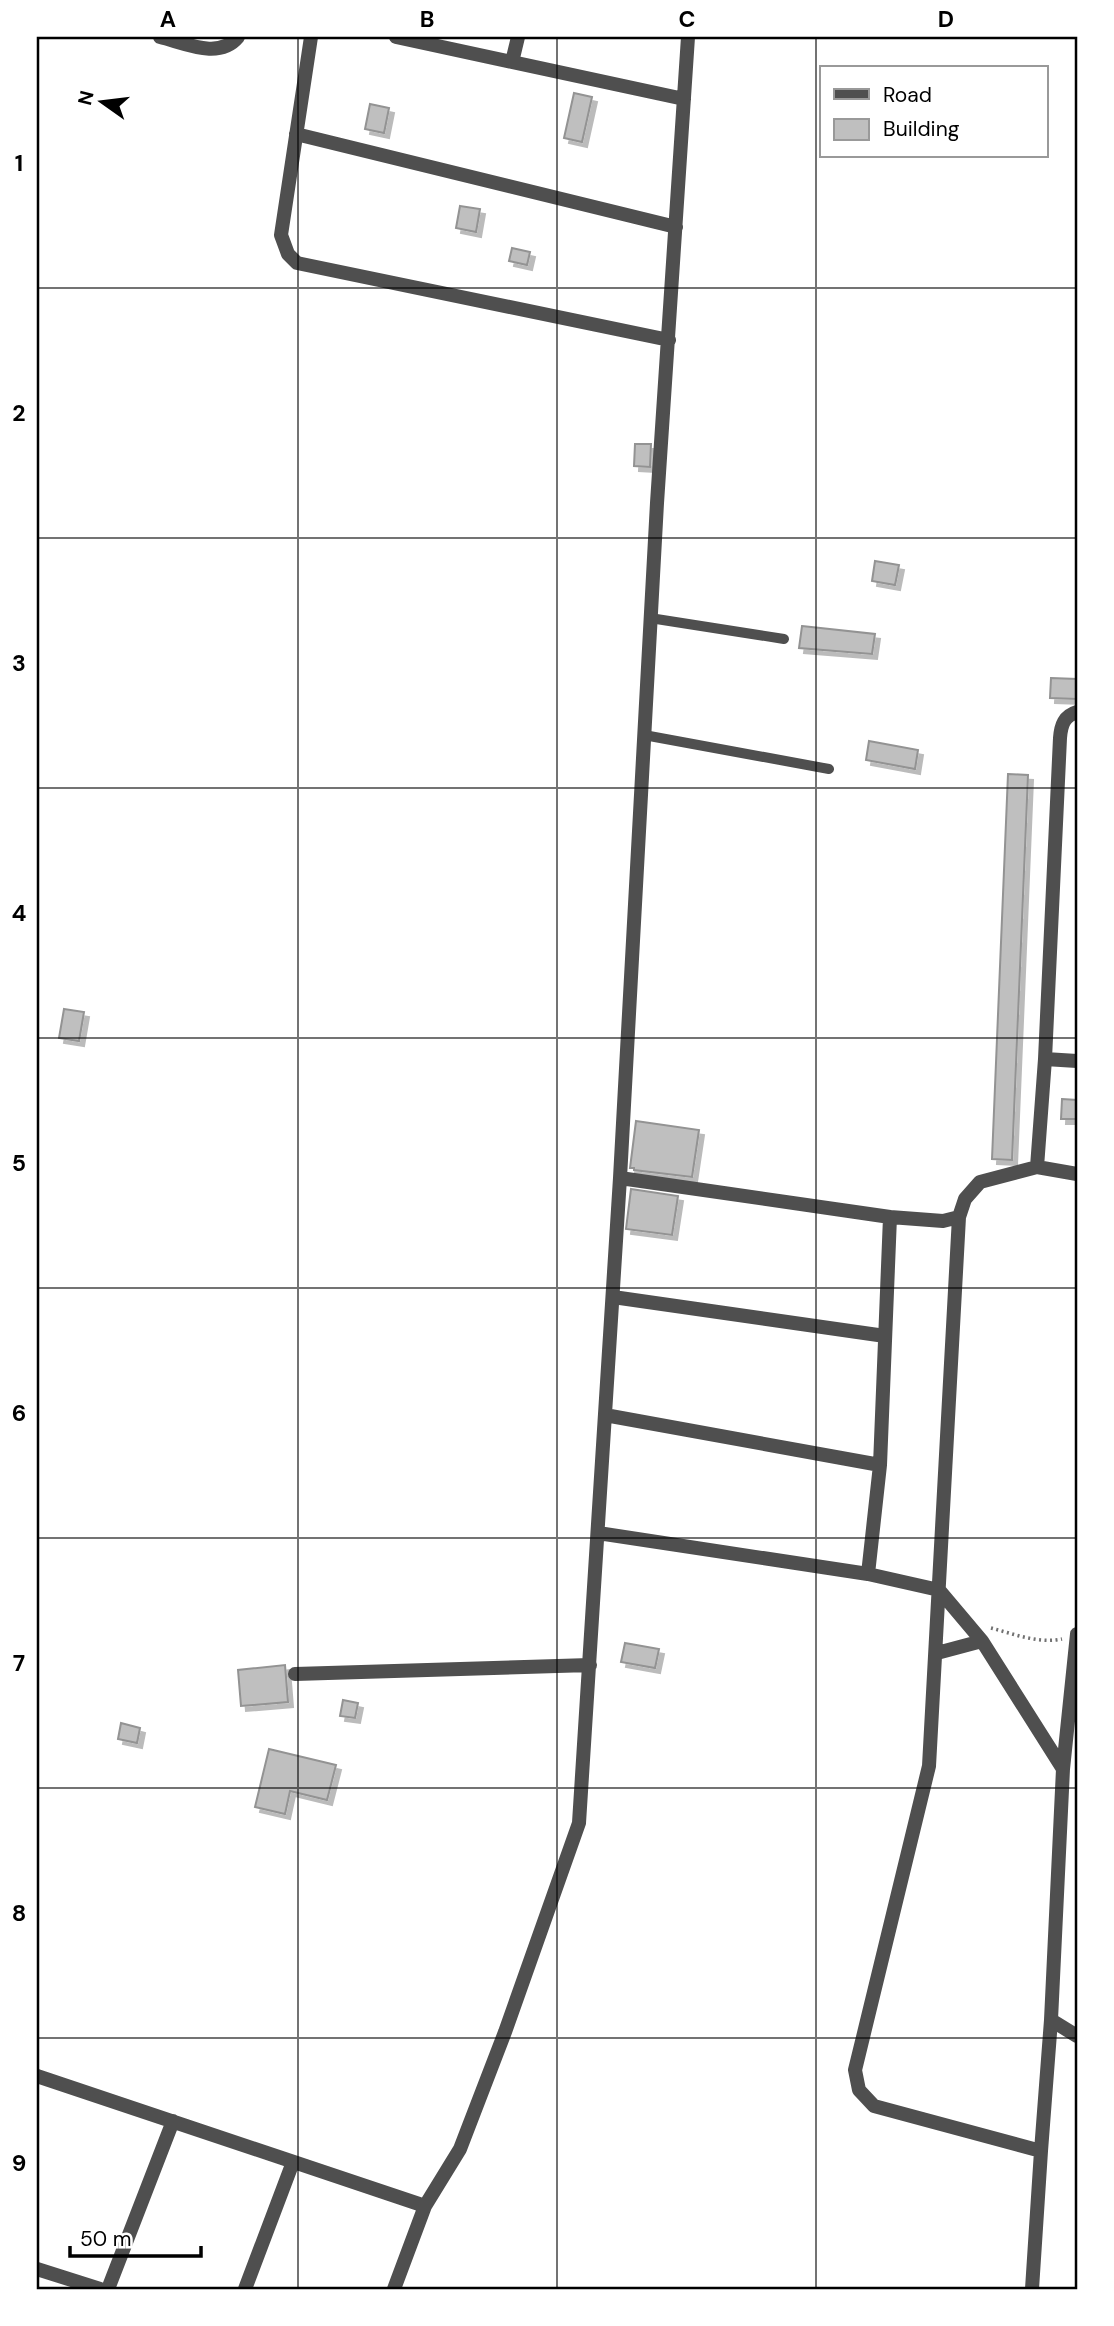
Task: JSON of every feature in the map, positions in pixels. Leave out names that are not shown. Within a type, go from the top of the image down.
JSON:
[{"type":"street","points":[[160,37],[215,50],[231,45],[238,37]]},
{"type":"street","points":[[311,37],[281,235],[288,254],[297,263],[669,340]]},
{"type":"street","points":[[512,62],[518,37]]},
{"type":"street","points":[[394,2289],[425,2206],[460,2149],[505,2032],[579,1823],[620,1178],[650,618],[688,37]]},
{"type":"street","points":[[404,38],[684,99]]},
{"type":"street","points":[[296,134],[676,227]]},
{"type":"street","points":[[1037,1167],[1045,1059],[1060,738],[1064,720],[1077,712]]},
{"type":"street","points":[[1045,1059],[1077,1061]]},
{"type":"street","points":[[1041,2151],[874,2106],[859,2090],[855,2070],[929,1766],[958,1217],[965,1199],[980,1182],[1037,1167],[1077,1174]]},
{"type":"street","points":[[620,1178],[890,1217],[943,1221],[958,1217]]},
{"type":"street","points":[[868,1574],[880,1465],[890,1217]]},
{"type":"street","points":[[612,1297],[885,1336]]},
{"type":"street","points":[[605,1415],[880,1465]]},
{"type":"street","points":[[598,1533],[868,1574],[939,1590],[982,1641],[1063,1769]]},
{"type":"street","points":[[1032,2289],[1051,2020],[1071,1636]]},
{"type":"street","points":[[937,1653],[982,1641]]},
{"type":"street","points":[[295,1674],[590,1665]]},
{"type":"street","points":[[1051,2020],[1077,2036]]},
{"type":"street","points":[[37,2076],[425,2206]]},
{"type":"street","points":[[108,2289],[173,2121]]},
{"type":"street","points":[[246,2289],[293,2162]]},
{"type":"street","points":[[1021,2289],[1034,2251]]},
{"type":"street","points":[[37,2269],[100,2289]]},
{"type":"lane","points":[[650,618],[784,639]]},
{"type":"lane","points":[[644,736],[829,769]]},
{"type":"path","points":[[966,1622],[1033,1639],[1053,1641],[1071,1636]]},
{"type":"building","points":[[574,93],[592,97],[582,142],[564,138]]},
{"type":"building","points":[[370,104],[389,108],[384,133],[365,129]]},
{"type":"building","points":[[460,206],[480,209],[476,232],[456,228]]},
{"type":"building","points":[[512,248],[530,252],[527,265],[509,261]]},
{"type":"building","points":[[635,444],[651,444],[650,467],[634,466]]},
{"type":"building","points":[[875,561],[899,565],[895,585],[872,581]]},
{"type":"building","points":[[802,626],[875,634],[872,654],[799,648]]},
{"type":"building","points":[[1051,678],[1077,679],[1077,699],[1050,698]]},
{"type":"building","points":[[869,741],[918,750],[915,769],[866,760]]},
{"type":"building","points":[[1008,774],[1028,775],[1012,1160],[992,1159]]},
{"type":"building","points":[[64,1009],[84,1012],[79,1041],[59,1038]]},
{"type":"building","points":[[1062,1099],[1077,1100],[1077,1119],[1061,1119]]},
{"type":"building","points":[[636,1121],[699,1130],[692,1177],[630,1168]]},
{"type":"building","points":[[631,1189],[678,1196],[672,1235],[626,1229]]},
{"type":"building","points":[[625,1643],[659,1649],[655,1668],[621,1662]]},
{"type":"building","points":[[285,1665],[288,1702],[241,1706],[238,1670]]},
{"type":"building","points":[[343,1700],[358,1703],[355,1718],[340,1716]]},
{"type":"building","points":[[121,1723],[140,1728],[137,1743],[118,1739]]},
{"type":"building","points":[[269,1749],[336,1765],[327,1800],[290,1791],[285,1814],[255,1807]]}]
